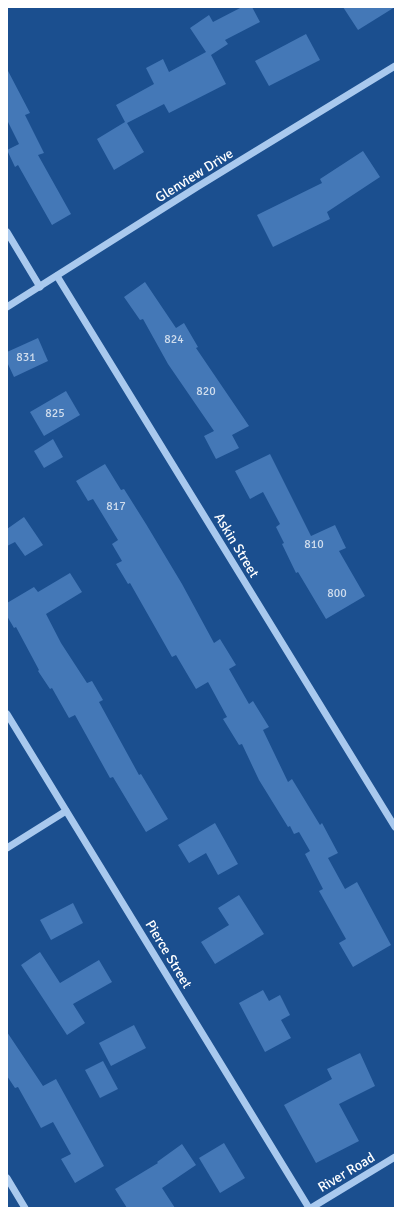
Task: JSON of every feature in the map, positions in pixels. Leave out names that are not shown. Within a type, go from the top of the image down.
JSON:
[{"type":"street","name":"Glenview Drive","points":[[7,307],[395,66]]},
{"type":"street","points":[[7,232],[40,287]]},
{"type":"street","name":"Askin Street","points":[[57,276],[395,827]]},
{"type":"street","name":"Pierce Street","points":[[7,714],[310,1208]]},
{"type":"street","points":[[7,848],[66,811]]},
{"type":"street","name":"River Road","points":[[310,1208],[395,1157]]},
{"type":"street","points":[[7,1178],[25,1208]]},
{"type":"building","points":[[242,7],[252,7],[260,22],[225,40],[228,44],[211,55],[226,84],[169,113],[164,104],[127,123],[144,152],[114,170],[97,139],[125,122],[116,105],[154,84],[146,68],[163,59],[169,72],[206,52],[190,28],[209,15],[213,22]]},
{"type":"building","points":[[343,7],[395,7],[358,30]]},
{"type":"building","points":[[306,34],[320,60],[269,86],[255,61]]},
{"type":"building","points":[[7,69],[30,113],[25,115],[44,153],[38,155],[71,214],[52,225],[18,165],[15,167],[7,150],[19,144],[7,120]]},
{"type":"building","points":[[363,151],[380,177],[327,212],[330,219],[273,247],[257,215],[322,183],[320,179]]},
{"type":"building","points":[[145,282],[176,328],[184,323],[198,347],[196,348],[249,426],[232,435],[239,448],[216,459],[204,436],[214,431],[168,364],[143,319],[140,320],[124,297]]},
{"type":"building","points":[[38,338],[48,361],[14,377],[7,362],[7,352]]},
{"type":"building","points":[[66,391],[80,415],[44,436],[30,412]]},
{"type":"building","points":[[53,439],[63,457],[44,468],[34,451]]},
{"type":"building","points":[[270,454],[311,536],[335,525],[346,548],[339,551],[365,596],[326,619],[298,572],[296,573],[282,544],[284,543],[276,527],[280,524],[263,492],[250,499],[235,471]]},
{"type":"building","points":[[105,464],[121,490],[124,489],[146,524],[182,584],[214,643],[220,639],[236,665],[229,669],[249,704],[253,701],[269,727],[263,730],[288,782],[292,779],[320,825],[322,823],[338,853],[328,858],[345,889],[357,882],[391,945],[353,967],[339,943],[346,939],[319,891],[323,889],[305,854],[310,851],[299,832],[294,834],[290,826],[288,827],[259,780],[242,744],[239,745],[223,719],[227,717],[208,682],[196,689],[176,655],[172,657],[130,583],[128,584],[116,564],[122,561],[112,544],[118,540],[93,499],[88,501],[76,481]]},
{"type":"building","points":[[24,517],[43,545],[25,556],[15,542],[7,546],[7,529]]},
{"type":"building","points":[[70,573],[82,592],[46,614],[61,643],[87,683],[92,681],[103,700],[99,702],[139,775],[141,774],[168,819],[146,832],[113,777],[110,778],[75,715],[69,718],[52,688],[50,689],[38,671],[39,670],[16,627],[14,628],[7,616],[7,603],[34,587],[38,592]]},
{"type":"building","points":[[215,823],[238,864],[218,875],[206,853],[189,863],[178,845]]},
{"type":"building","points":[[239,895],[264,934],[215,964],[201,942],[229,925],[218,908]]},
{"type":"building","points":[[73,903],[83,923],[51,940],[40,920]]},
{"type":"building","points":[[40,952],[60,983],[99,960],[112,982],[73,1004],[85,1023],[67,1035],[21,965]]},
{"type":"building","points":[[263,990],[269,1001],[280,995],[290,1015],[281,1020],[291,1038],[265,1052],[239,1003]]},
{"type":"building","points":[[134,1025],[146,1048],[111,1066],[99,1043]]},
{"type":"building","points":[[7,1032],[43,1086],[56,1079],[104,1166],[75,1183],[61,1159],[71,1154],[53,1122],[41,1128],[18,1087],[15,1088],[7,1076]]},
{"type":"building","points":[[360,1053],[375,1086],[339,1104],[359,1141],[316,1163],[284,1105],[332,1079],[327,1069]]},
{"type":"building","points":[[103,1061],[118,1089],[100,1098],[85,1070]]},
{"type":"building","points":[[224,1143],[245,1178],[220,1193],[199,1158]]},
{"type":"building","points":[[182,1144],[196,1165],[162,1188],[175,1208],[127,1208],[115,1189],[158,1163],[157,1162]]}]
